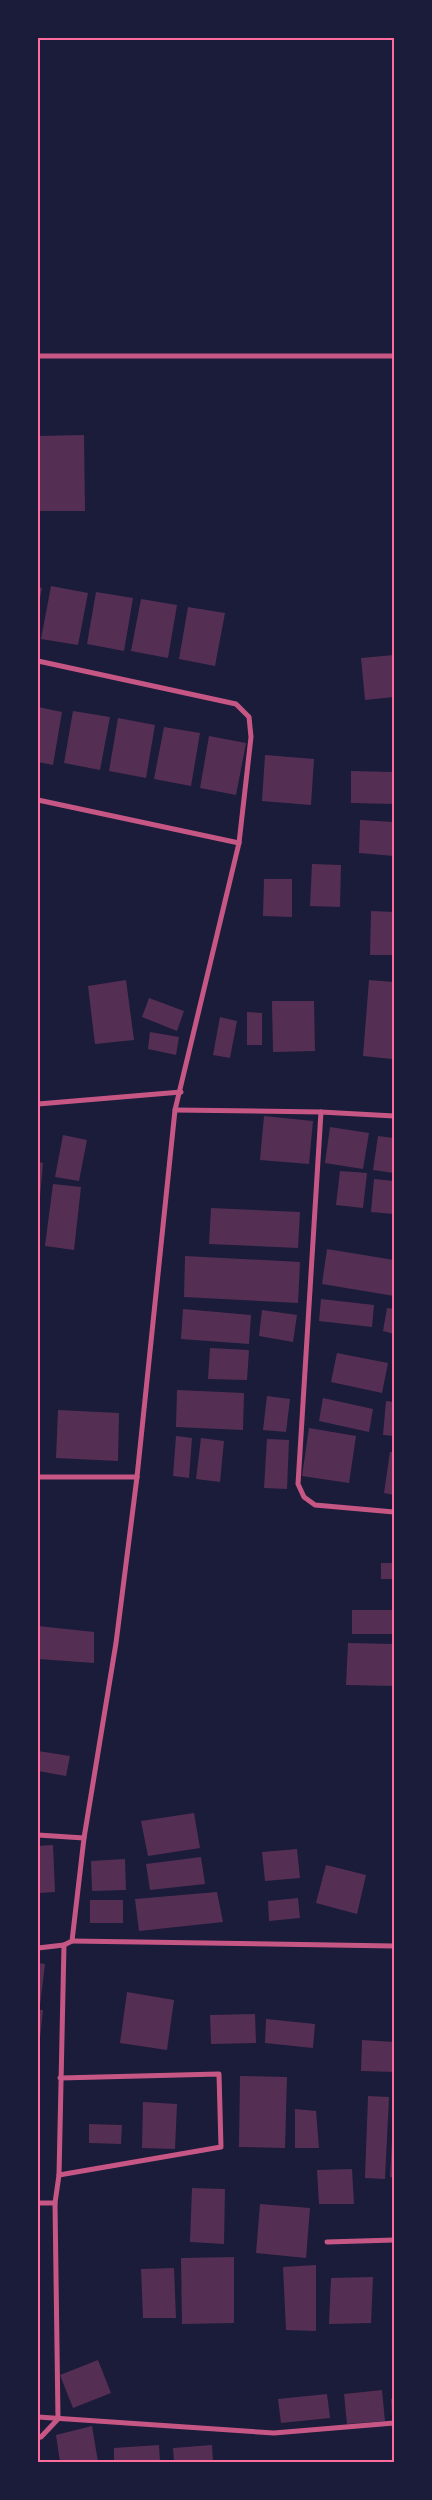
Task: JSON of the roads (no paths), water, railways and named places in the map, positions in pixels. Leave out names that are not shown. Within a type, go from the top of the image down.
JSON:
[{"type":"street","points":[[38,356],[394,356]]},
{"type":"street","points":[[38,661],[236,704],[250,717],[251,737],[239,843],[181,1092],[175,1110],[137,1478],[116,1643],[84,1838],[72,1941]]},
{"type":"street","points":[[38,800],[239,843]]},
{"type":"street","points":[[38,1104],[181,1092]]},
{"type":"street","points":[[175,1110],[321,1112],[394,1116]]},
{"type":"street","points":[[321,1112],[298,1484],[304,1497],[315,1504],[394,1512]]},
{"type":"street","points":[[38,1477],[137,1478]]},
{"type":"street","points":[[38,1835],[84,1838]]},
{"type":"street","points":[[38,1948],[64,1946],[72,1941],[394,1946]]},
{"type":"street","points":[[38,2438],[58,2419],[54,2203],[59,2175],[64,1946]]},
{"type":"street","points":[[59,2175],[221,2147],[219,2074],[60,2078]]},
{"type":"street","points":[[38,2204],[54,2203]]},
{"type":"street","points":[[327,2242],[394,2240]]},
{"type":"street","points":[[38,2418],[274,2433],[394,2423]]}]
